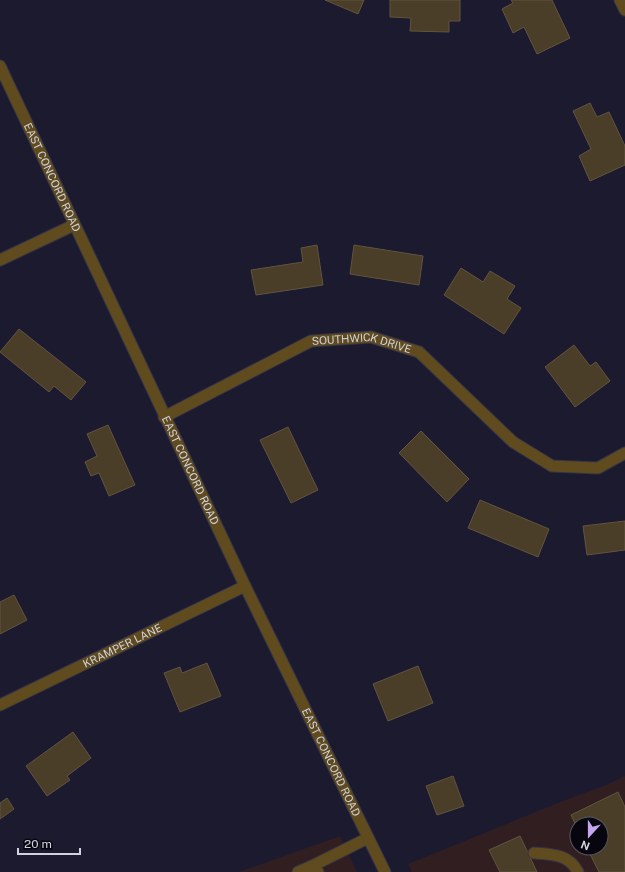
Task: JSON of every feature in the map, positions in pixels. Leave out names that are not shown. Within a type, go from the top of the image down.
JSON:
[{"type":"street","points":[[620,0],[625,10]]},
{"type":"street","name":"EAST CONCORD ROAD","points":[[0,66],[164,417],[385,872]]},
{"type":"street","points":[[0,260],[74,225]]},
{"type":"street","name":"SOUTHWICK DRIVE","points":[[164,417],[311,341],[371,337],[419,352],[513,442],[552,466],[598,468],[625,453]]},
{"type":"street","name":"KRAMPER LANE","points":[[0,705],[245,586]]},
{"type":"street","points":[[298,872],[316,868],[368,838]]},
{"type":"street","points":[[534,853],[558,855],[575,865],[578,872]]},
{"type":"shaded area","points":[[625,776],[625,872],[412,872],[408,864],[560,802],[606,785]]},
{"type":"shaded area","points":[[340,836],[357,872],[239,872]]},
{"type":"building","points":[[325,0],[364,0],[358,14]]},
{"type":"building","points":[[390,0],[460,0],[460,21],[449,21],[449,32],[410,31],[411,18],[390,17]]},
{"type":"building","points":[[511,0],[552,0],[570,38],[537,54],[524,27],[513,33],[502,9],[513,3]]},
{"type":"building","points":[[590,103],[597,117],[609,112],[625,146],[625,165],[590,181],[579,156],[591,149],[573,111]]},
{"type":"building","points":[[317,245],[323,285],[256,295],[251,270],[303,262],[301,248]]},
{"type":"building","points":[[354,245],[423,256],[419,285],[350,274]]},
{"type":"building","points":[[461,268],[483,282],[490,271],[515,286],[507,299],[521,308],[504,334],[444,295]]},
{"type":"building","points":[[19,329],[86,382],[71,400],[54,386],[49,392],[0,352]]},
{"type":"building","points":[[574,345],[590,366],[596,362],[610,381],[575,407],[545,367]]},
{"type":"building","points":[[108,425],[135,485],[109,496],[99,473],[91,476],[85,462],[97,456],[87,434]]},
{"type":"building","points":[[288,427],[318,490],[291,503],[260,440]]},
{"type":"building","points":[[421,431],[469,479],[447,502],[399,453]]},
{"type":"building","points":[[480,500],[549,529],[538,557],[468,528]]},
{"type":"building","points":[[625,521],[625,550],[587,555],[583,526]]},
{"type":"building","points":[[14,595],[27,620],[0,634],[0,602]]},
{"type":"building","points":[[207,663],[221,696],[180,712],[164,673],[180,667],[182,673]]},
{"type":"building","points":[[418,666],[433,703],[388,721],[373,684]]},
{"type":"building","points":[[73,732],[91,758],[67,776],[70,780],[47,796],[26,766]]},
{"type":"building","points":[[453,776],[464,806],[437,815],[426,786]]},
{"type":"building","points":[[618,792],[625,807],[625,872],[599,872],[591,856],[609,856],[609,816],[571,815]]},
{"type":"building","points":[[7,798],[14,809],[0,819],[0,803]]},
{"type":"building","points":[[520,836],[537,872],[500,872],[489,850]]}]
